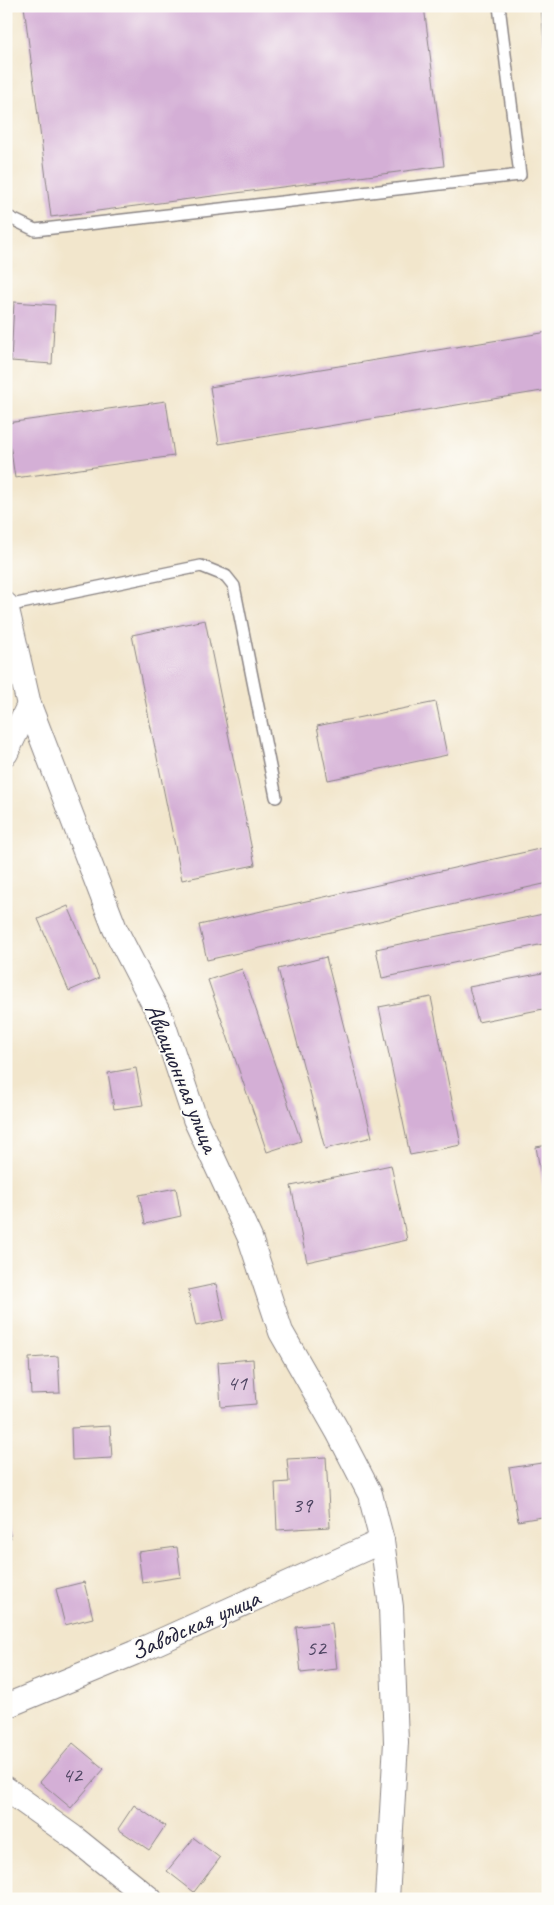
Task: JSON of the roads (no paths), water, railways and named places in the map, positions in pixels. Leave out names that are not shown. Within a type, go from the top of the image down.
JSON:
[{"type":"street","name":"Авиационная улица","points":[[6,606],[29,705],[115,928],[162,1020],[195,1119],[250,1238],[281,1332],[370,1494],[382,1541],[391,1607],[396,1742],[387,1899]]},
{"type":"street","points":[[6,753],[29,705]]},
{"type":"street","name":"Заводская улица","points":[[6,1706],[134,1653],[382,1541]]},
{"type":"street","points":[[6,1789],[73,1837],[150,1899]]},
{"type":"lane","points":[[6,216],[35,230],[520,175],[499,6]]},
{"type":"lane","points":[[6,606],[201,566],[226,576],[234,586],[276,797]]}]
